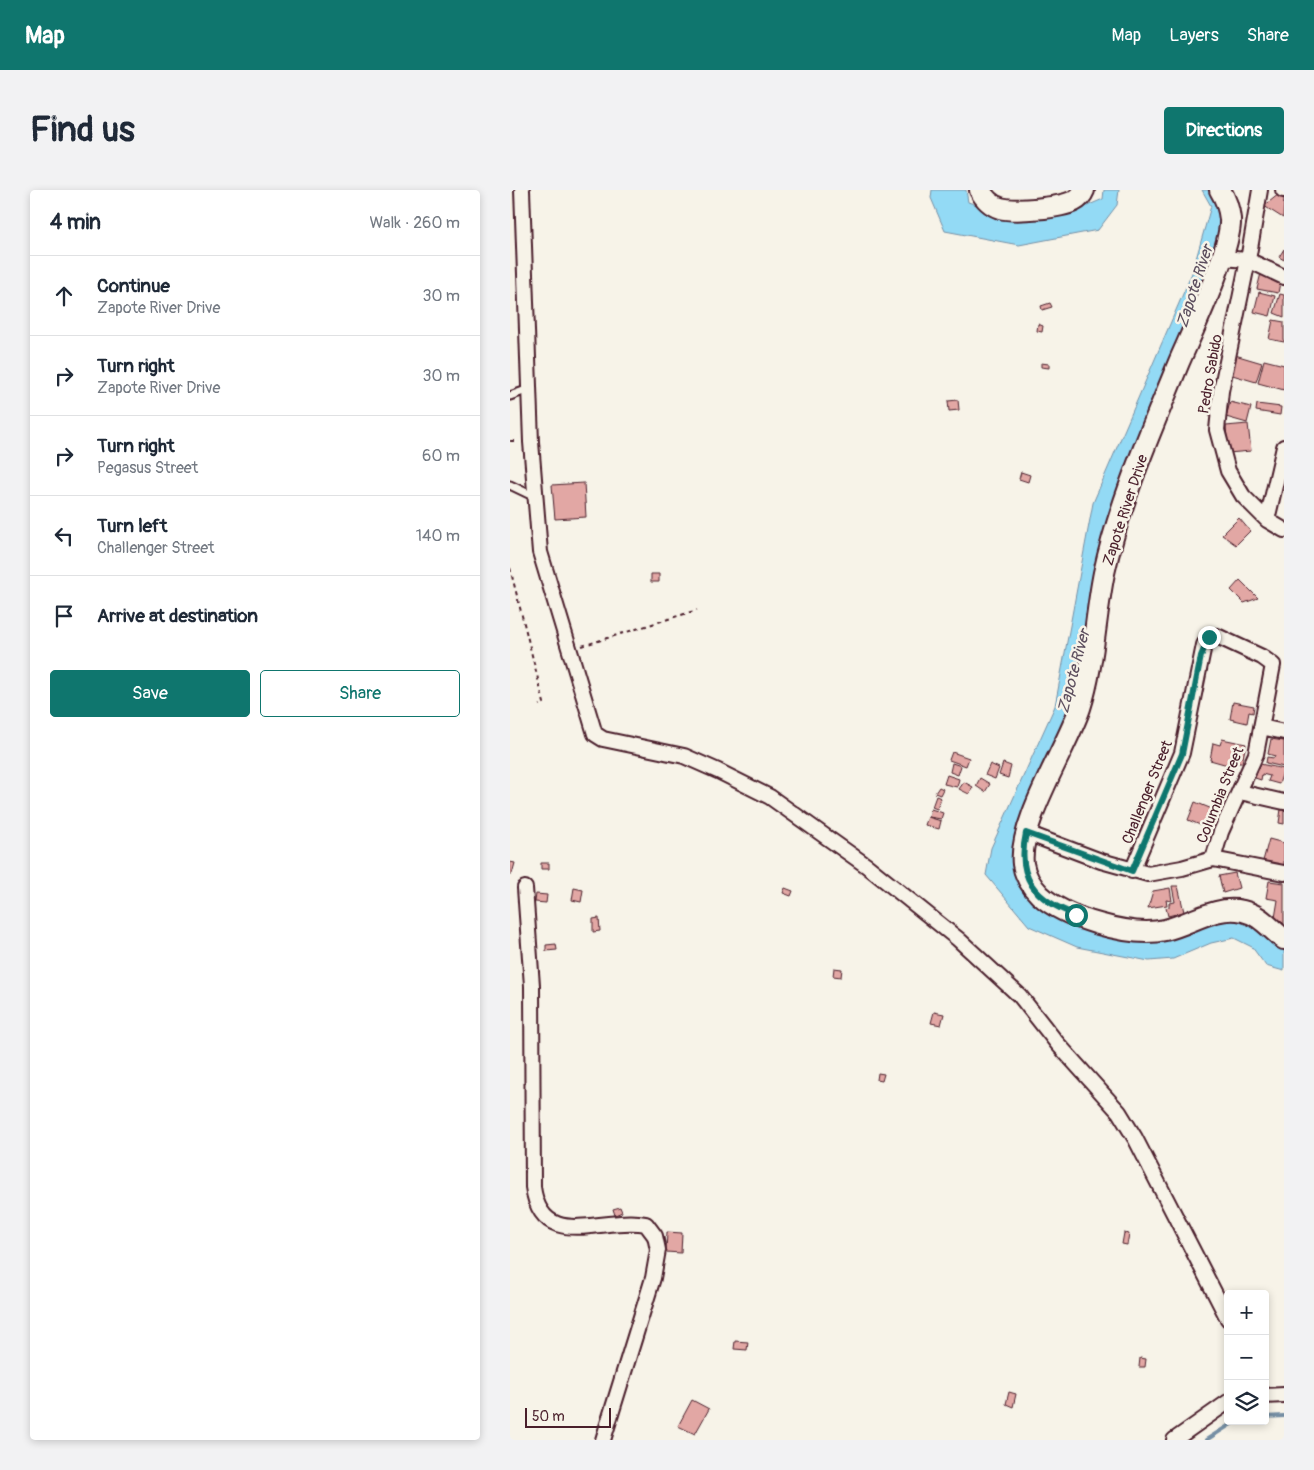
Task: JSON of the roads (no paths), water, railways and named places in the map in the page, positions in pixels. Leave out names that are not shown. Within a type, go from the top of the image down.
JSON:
[{"type":"main road","points":[[980,190],[987,200],[1000,208],[1031,208],[1066,205],[1076,200],[1084,190]]},
{"type":"main road","name":"Zapote River Drive","points":[[1220,190],[1230,218],[1229,229],[1220,258],[1122,510],[1104,574],[1080,708],[1026,833],[1023,855],[1026,876],[1041,895],[1058,908],[1092,921],[1143,932],[1164,930],[1214,912],[1241,910],[1259,918],[1284,939]]},
{"type":"street","points":[[522,190],[529,388],[540,552],[568,651],[595,734],[603,739],[684,756],[770,797],[867,866],[958,939],[1020,996],[1058,1043],[1119,1112],[1135,1138],[1224,1311]]},
{"type":"street","name":"Pedro Sabido","points":[[1260,190],[1248,260],[1221,391],[1217,430],[1228,471],[1243,496],[1267,520],[1284,530]]},
{"type":"street","points":[[1220,258],[1248,260],[1284,277]]},
{"type":"street","points":[[1267,520],[1284,447]]},
{"type":"street","name":"Columbia Street","points":[[1209,637],[1227,639],[1262,657],[1272,665],[1256,754],[1221,832],[1213,859]]},
{"type":"street","name":"Challenger Street","points":[[1132,871],[1182,754],[1201,656],[1209,637]]},
{"type":"street","points":[[1261,728],[1284,732]]},
{"type":"street","points":[[1240,792],[1284,802]]},
{"type":"street","points":[[1026,833],[1132,871],[1148,874],[1166,872],[1213,859],[1284,873]]},
{"type":"street","points":[[525,888],[532,986],[533,1187],[535,1202],[542,1215],[554,1224],[573,1227],[634,1221],[646,1224],[655,1236],[658,1250],[653,1278],[603,1440]]},
{"type":"street","points":[[1269,1394],[1284,1396]]},
{"type":"street","points":[[1174,1440],[1224,1405]]},
{"type":"lane","points":[[510,396],[529,388]]},
{"type":"lane","points":[[510,485],[536,498]]},
{"type":"water","points":[[932,190],[966,190],[968,202],[1012,217],[1082,208],[1103,199],[1104,190],[1119,190],[1117,205],[1098,230],[1019,245],[945,231],[931,198]]},
{"type":"water","name":"Zapote River","points":[[1202,190],[1215,190],[1225,221],[1211,267],[1119,508],[1088,662],[1021,835],[1046,902],[1129,934],[1224,917],[1252,917],[1284,942],[1284,971],[1266,966],[1252,947],[1234,938],[1211,943],[1173,959],[1149,961],[1077,947],[1029,926],[986,875],[991,848],[1055,706],[1093,503],[1192,273],[1211,206]]},
{"type":"waterway","points":[[1269,1417],[1284,1416]]},
{"type":"waterway","points":[[1206,1440],[1230,1425]]}]
